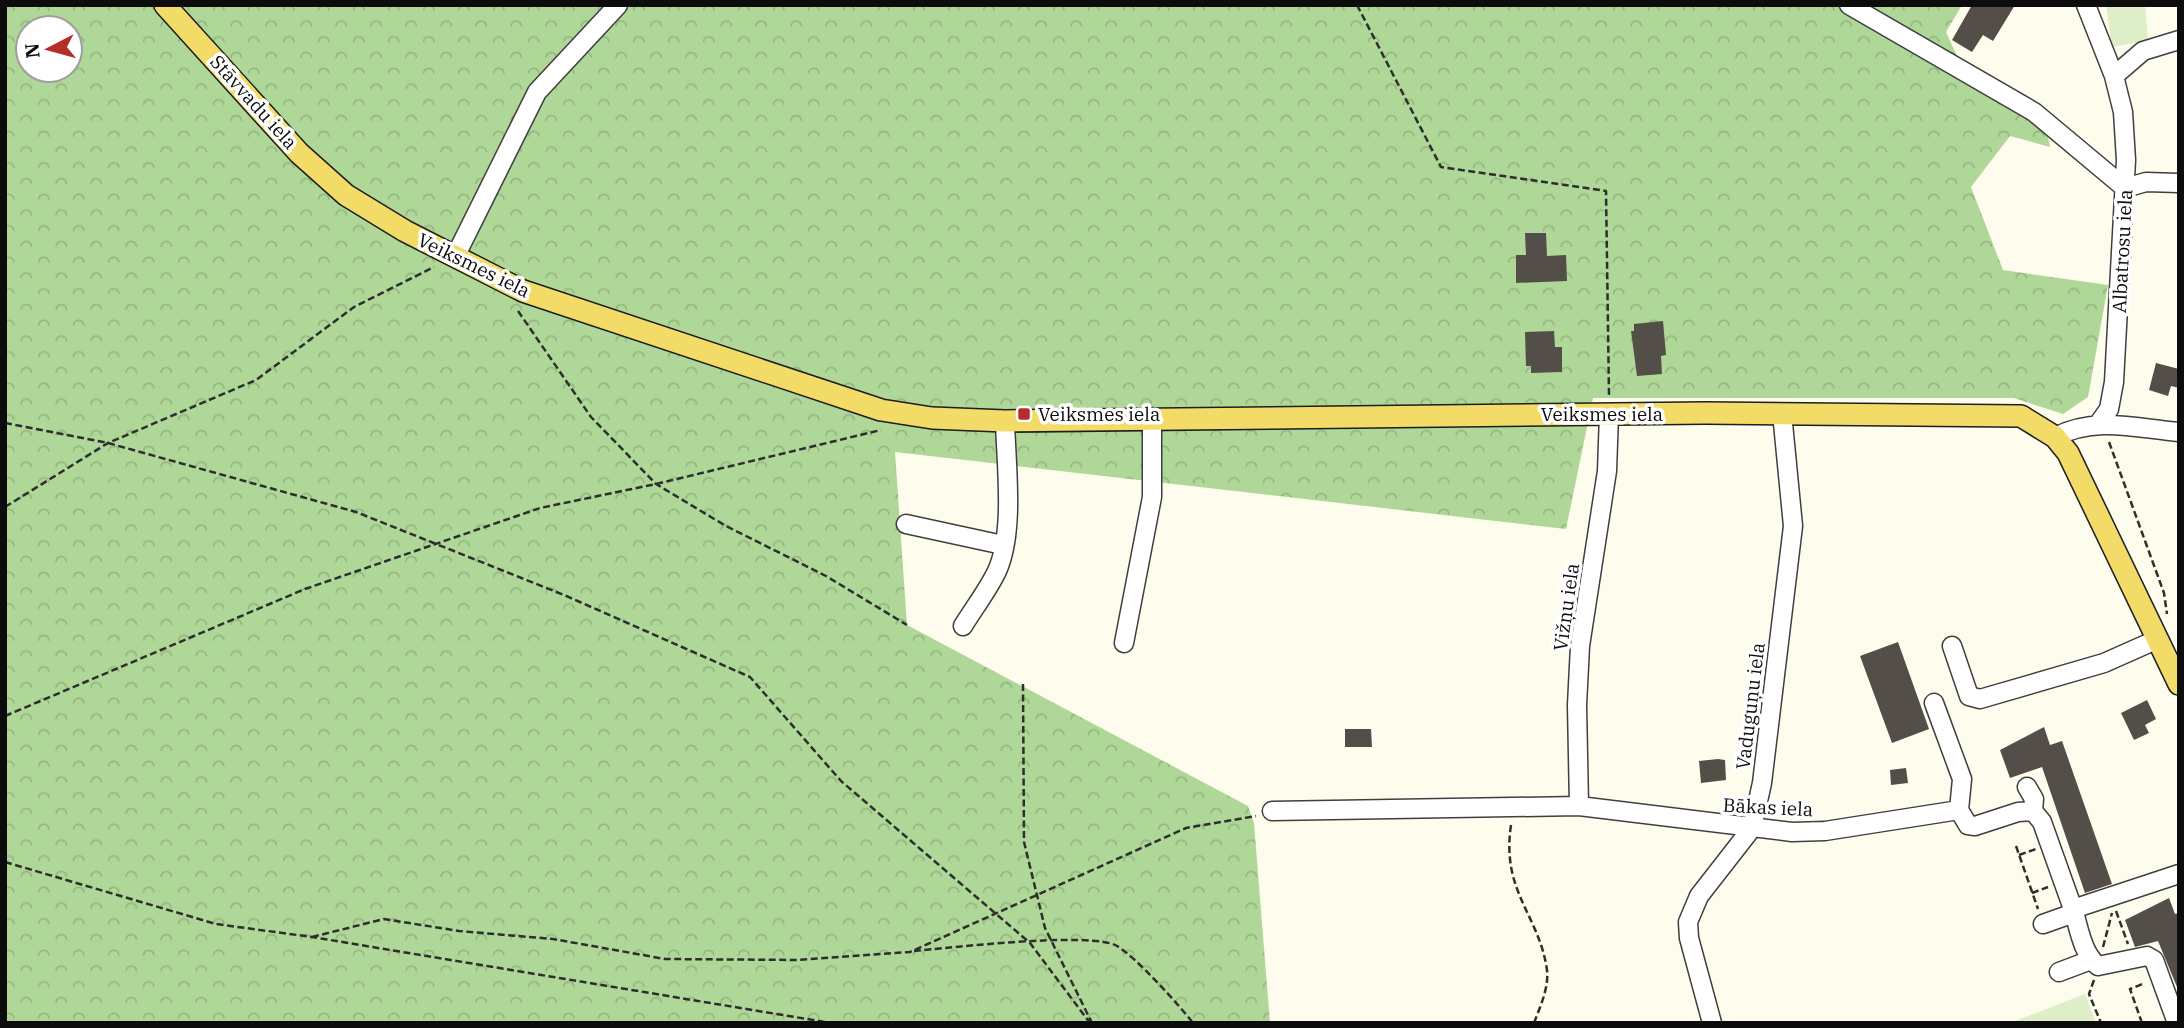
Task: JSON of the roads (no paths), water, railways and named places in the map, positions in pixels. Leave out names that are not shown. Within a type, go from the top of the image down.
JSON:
[{"type":"main road","name":"Stāvvadu iela","points":[[165,5],[299,153],[346,195]]},
{"type":"main road","name":"Veiksmes iela","points":[[346,195],[496,279],[565,306],[881,410],[932,418],[1005,421],[1152,417],[2001,414],[2021,416],[2055,437]]},
{"type":"main road","points":[[2055,437],[2077,471],[2163,632],[2179,684]]},
{"type":"street","points":[[455,257],[537,92],[618,5]]},
{"type":"street","points":[[1849,5],[2034,112],[2125,188],[2146,182],[2179,184]]},
{"type":"street","name":"Albatrosu iela","points":[[2086,5],[2114,76],[2123,112],[2125,188],[2114,382],[2109,409],[2099,423]]},
{"type":"street","points":[[2114,76],[2143,51],[2179,40]]},
{"type":"street","name":"Vaduguņu iela","points":[[1712,1023],[1689,938],[1688,922],[1699,896],[1752,828],[1762,783],[1793,526],[1782,413]]},
{"type":"street","name":"Vižņu iela","points":[[1579,806],[1577,705],[1580,646],[1607,471],[1609,414]]},
{"type":"street","points":[[1124,643],[1152,497],[1152,417]]},
{"type":"street","points":[[963,626],[998,570],[1007,511],[1005,421]]},
{"type":"street","points":[[2055,437],[2082,425],[2099,423],[2179,432]]},
{"type":"street","points":[[906,524],[1003,545]]},
{"type":"street","points":[[1952,646],[1969,696],[1980,699],[2104,663],[2163,632]]},
{"type":"street","points":[[1934,703],[1962,779],[1959,810],[1968,825],[1975,826],[2018,812],[2033,811]]},
{"type":"street","points":[[2027,787],[2034,799],[2033,811],[2042,822],[2094,963]]},
{"type":"street","name":"Bākas iela","points":[[1272,811],[1579,806],[1792,832],[1825,831],[1959,810]]},
{"type":"street","points":[[2043,924],[2179,874]]},
{"type":"street","points":[[2059,972],[2094,963],[2147,956],[2154,960],[2177,1023]]},
{"type":"place","name":"Veiksmes iela","points":[[1024,414]]}]
